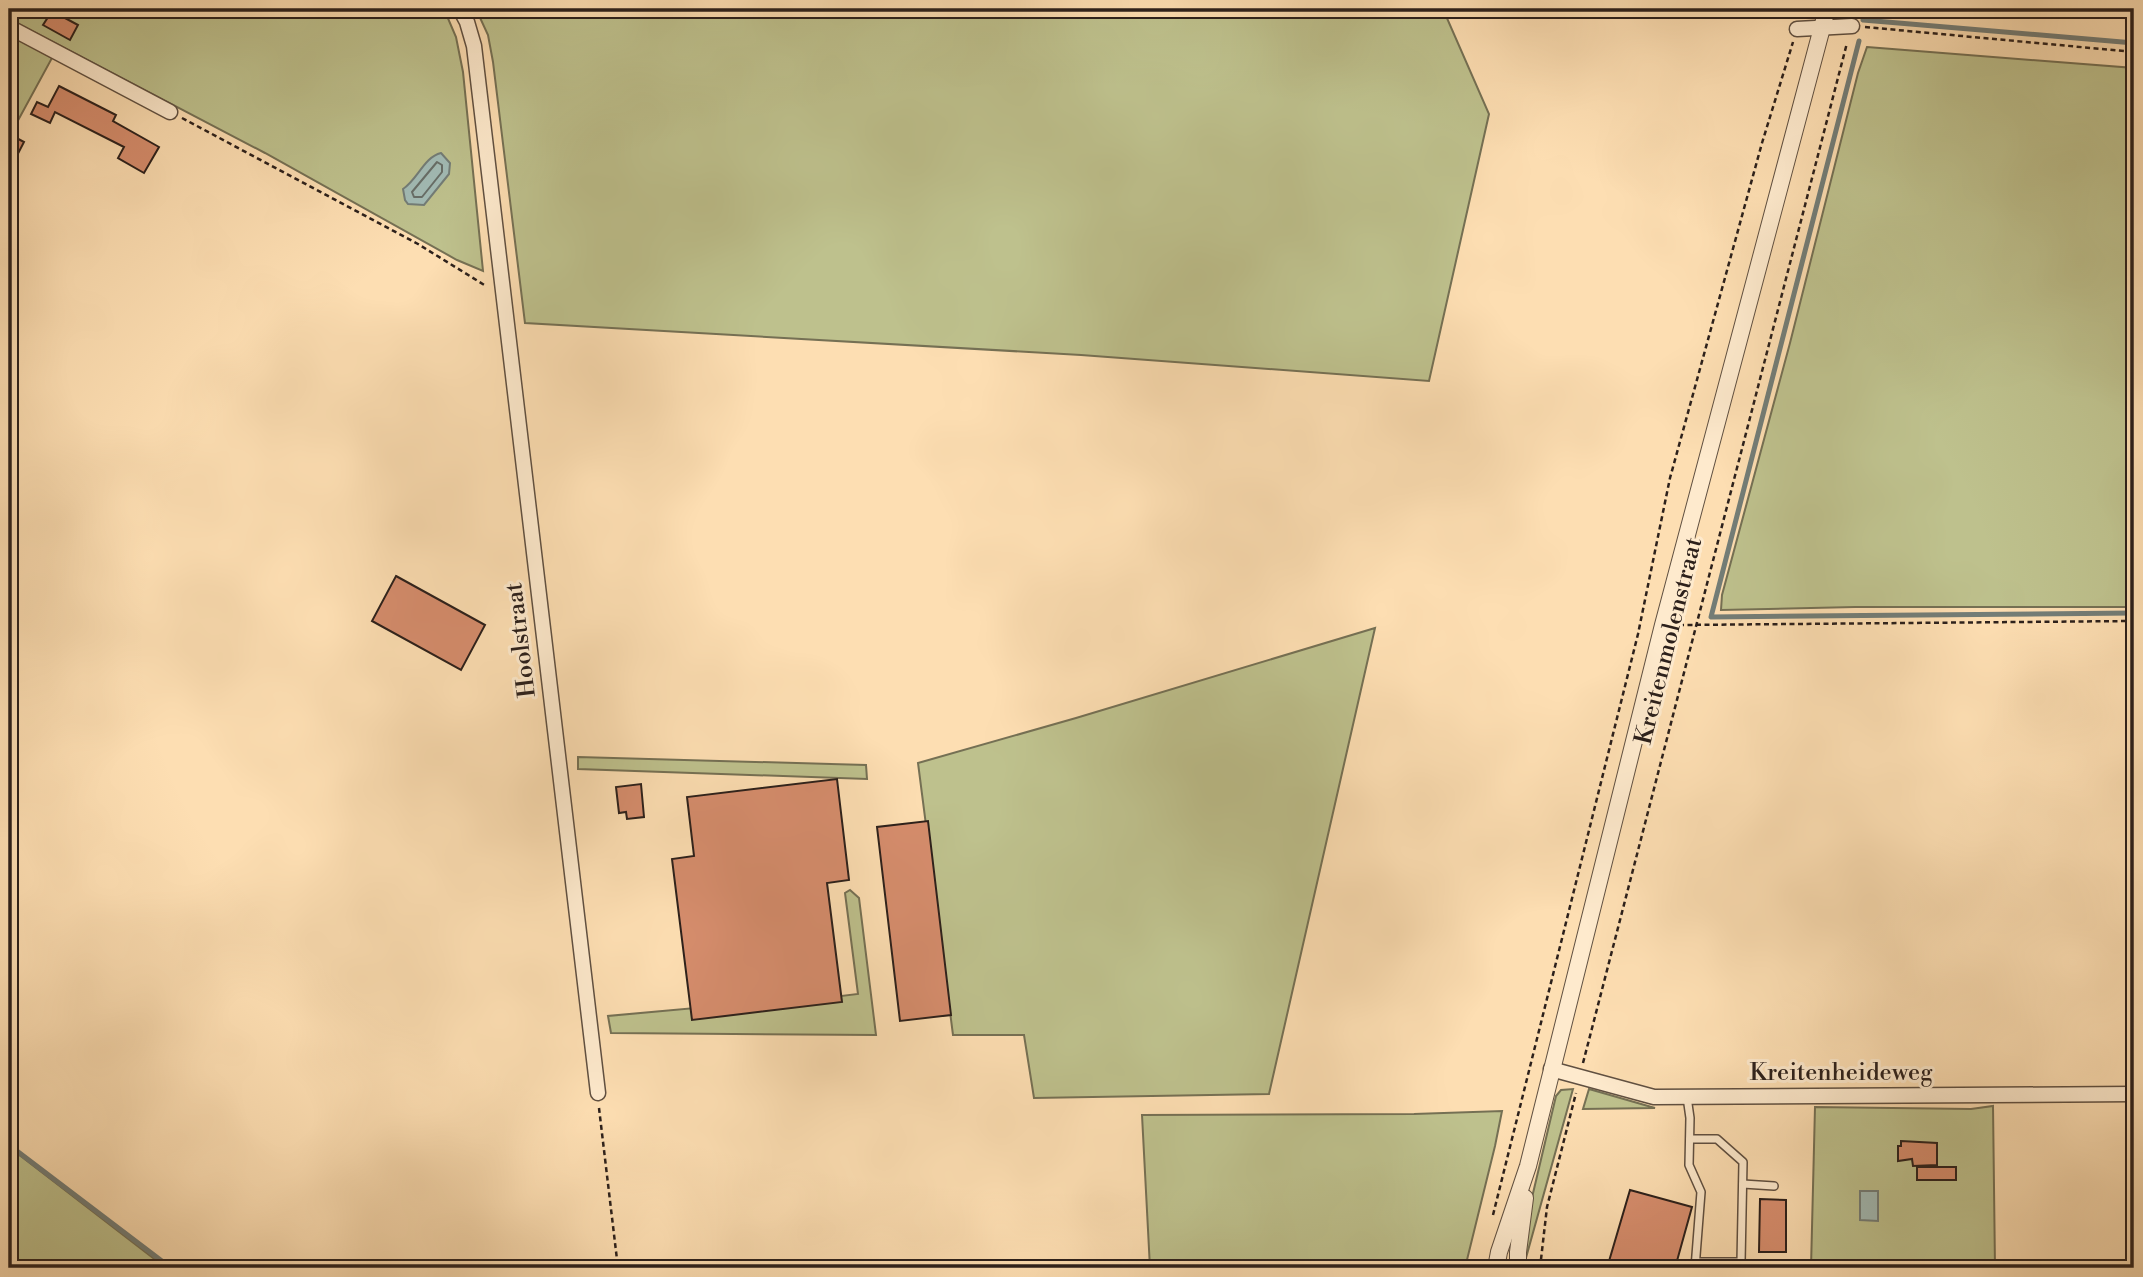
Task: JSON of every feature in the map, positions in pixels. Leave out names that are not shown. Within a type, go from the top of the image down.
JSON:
[{"type":"street","name":"Hoolstraat","points":[[460,9],[474,46],[598,1093]]},
{"type":"street","name":"Kreitenmolenstraat","points":[[1496,1268],[1528,1166],[1663,625],[1827,9]]},
{"type":"street","points":[[1797,29],[1852,26]]},
{"type":"street","points":[[9,27],[170,112]]},
{"type":"street","name":"Kreitenheideweg","points":[[1551,1069],[1654,1097],[2134,1094]]},
{"type":"street","name":"Kreitenmolenstraat","points":[[1518,1268],[1528,1166]]},
{"type":"lane","points":[[1687,1097],[1689,1165],[1701,1192],[1695,1265],[1741,1262],[1744,1162],[1717,1139],[1690,1139]]},
{"type":"lane","points":[[1743,1184],[1774,1186]]},
{"type":"path","points":[[1852,26],[2134,52]]},
{"type":"path","name":"Kreitenmolenstraat","points":[[1540,1268],[1547,1207],[1579,1078],[1852,26]]},
{"type":"path","name":"Kreitenmolenstraat","points":[[1495,1202],[1638,634],[1671,478],[1762,143],[1797,29]]},
{"type":"path","points":[[170,112],[418,244],[491,289],[502,288]]},
{"type":"path","points":[[1663,625],[2134,621]]},
{"type":"path","points":[[598,1093],[618,1268]]},
{"type":"green space","points":[[9,9],[444,9],[456,37],[463,72],[483,271],[457,260],[265,153],[9,19]]},
{"type":"green space","points":[[476,9],[1443,9],[1489,114],[1429,381],[1081,355],[525,323],[493,62],[488,35]]},
{"type":"green space","points":[[9,34],[52,58],[9,137]]},
{"type":"green space","points":[[1867,47],[2134,68],[2134,607],[1721,610],[1722,595]]},
{"type":"green space","points":[[1375,628],[1269,1094],[1034,1098],[1024,1035],[953,1035],[918,763]]},
{"type":"green space","points":[[578,757],[866,765],[867,779],[578,769]]},
{"type":"green space","points":[[850,890],[859,898],[876,1035],[611,1033],[608,1016],[695,1008],[696,1014],[858,994],[845,893]]},
{"type":"green space","points":[[1573,1089],[1524,1265],[1530,1206],[1556,1096],[1561,1090]]},
{"type":"green space","points":[[1589,1089],[1655,1108],[1583,1109]]},
{"type":"green space","points":[[1993,1106],[1995,1268],[1811,1268],[1815,1107],[1971,1109]]},
{"type":"green space","points":[[1502,1111],[1465,1268],[1150,1268],[1142,1115]]},
{"type":"green space","points":[[9,1148],[22,1157],[166,1268],[9,1268]]},
{"type":"water","points":[[441,153],[450,163],[449,174],[424,205],[408,204],[403,189],[430,159]]},
{"type":"water","points":[[1860,1191],[1878,1191],[1878,1221],[1860,1220]]},
{"type":"building","points":[[52,11],[78,25],[70,40],[43,25]]},
{"type":"building","points":[[59,86],[116,115],[113,121],[159,147],[144,173],[118,158],[124,147],[55,112],[50,123],[31,114],[37,102],[48,107]]},
{"type":"building","points":[[9,134],[24,142],[9,171]]},
{"type":"building","points":[[396,576],[485,625],[461,670],[372,621]]},
{"type":"building","points":[[837,779],[849,880],[827,883],[842,1002],[692,1020],[672,859],[694,856],[687,797]]},
{"type":"building","points":[[641,784],[644,817],[627,819],[626,812],[619,813],[616,787]]},
{"type":"building","points":[[928,821],[951,1015],[900,1021],[877,827]]},
{"type":"building","points":[[1901,1141],[1937,1143],[1937,1165],[1913,1166],[1912,1159],[1898,1161],[1898,1146],[1901,1146]]},
{"type":"building","points":[[1917,1167],[1956,1167],[1956,1180],[1917,1180]]},
{"type":"building","points":[[1630,1190],[1692,1207],[1675,1268],[1607,1268]]},
{"type":"building","points":[[1760,1199],[1786,1200],[1786,1252],[1759,1252]]},
{"type":"waterway","points":[[1866,9],[1863,20],[2134,43]]},
{"type":"waterway","points":[[1859,41],[1711,617],[2134,613]]},
{"type":"waterway","points":[[9,1145],[171,1268]]}]
